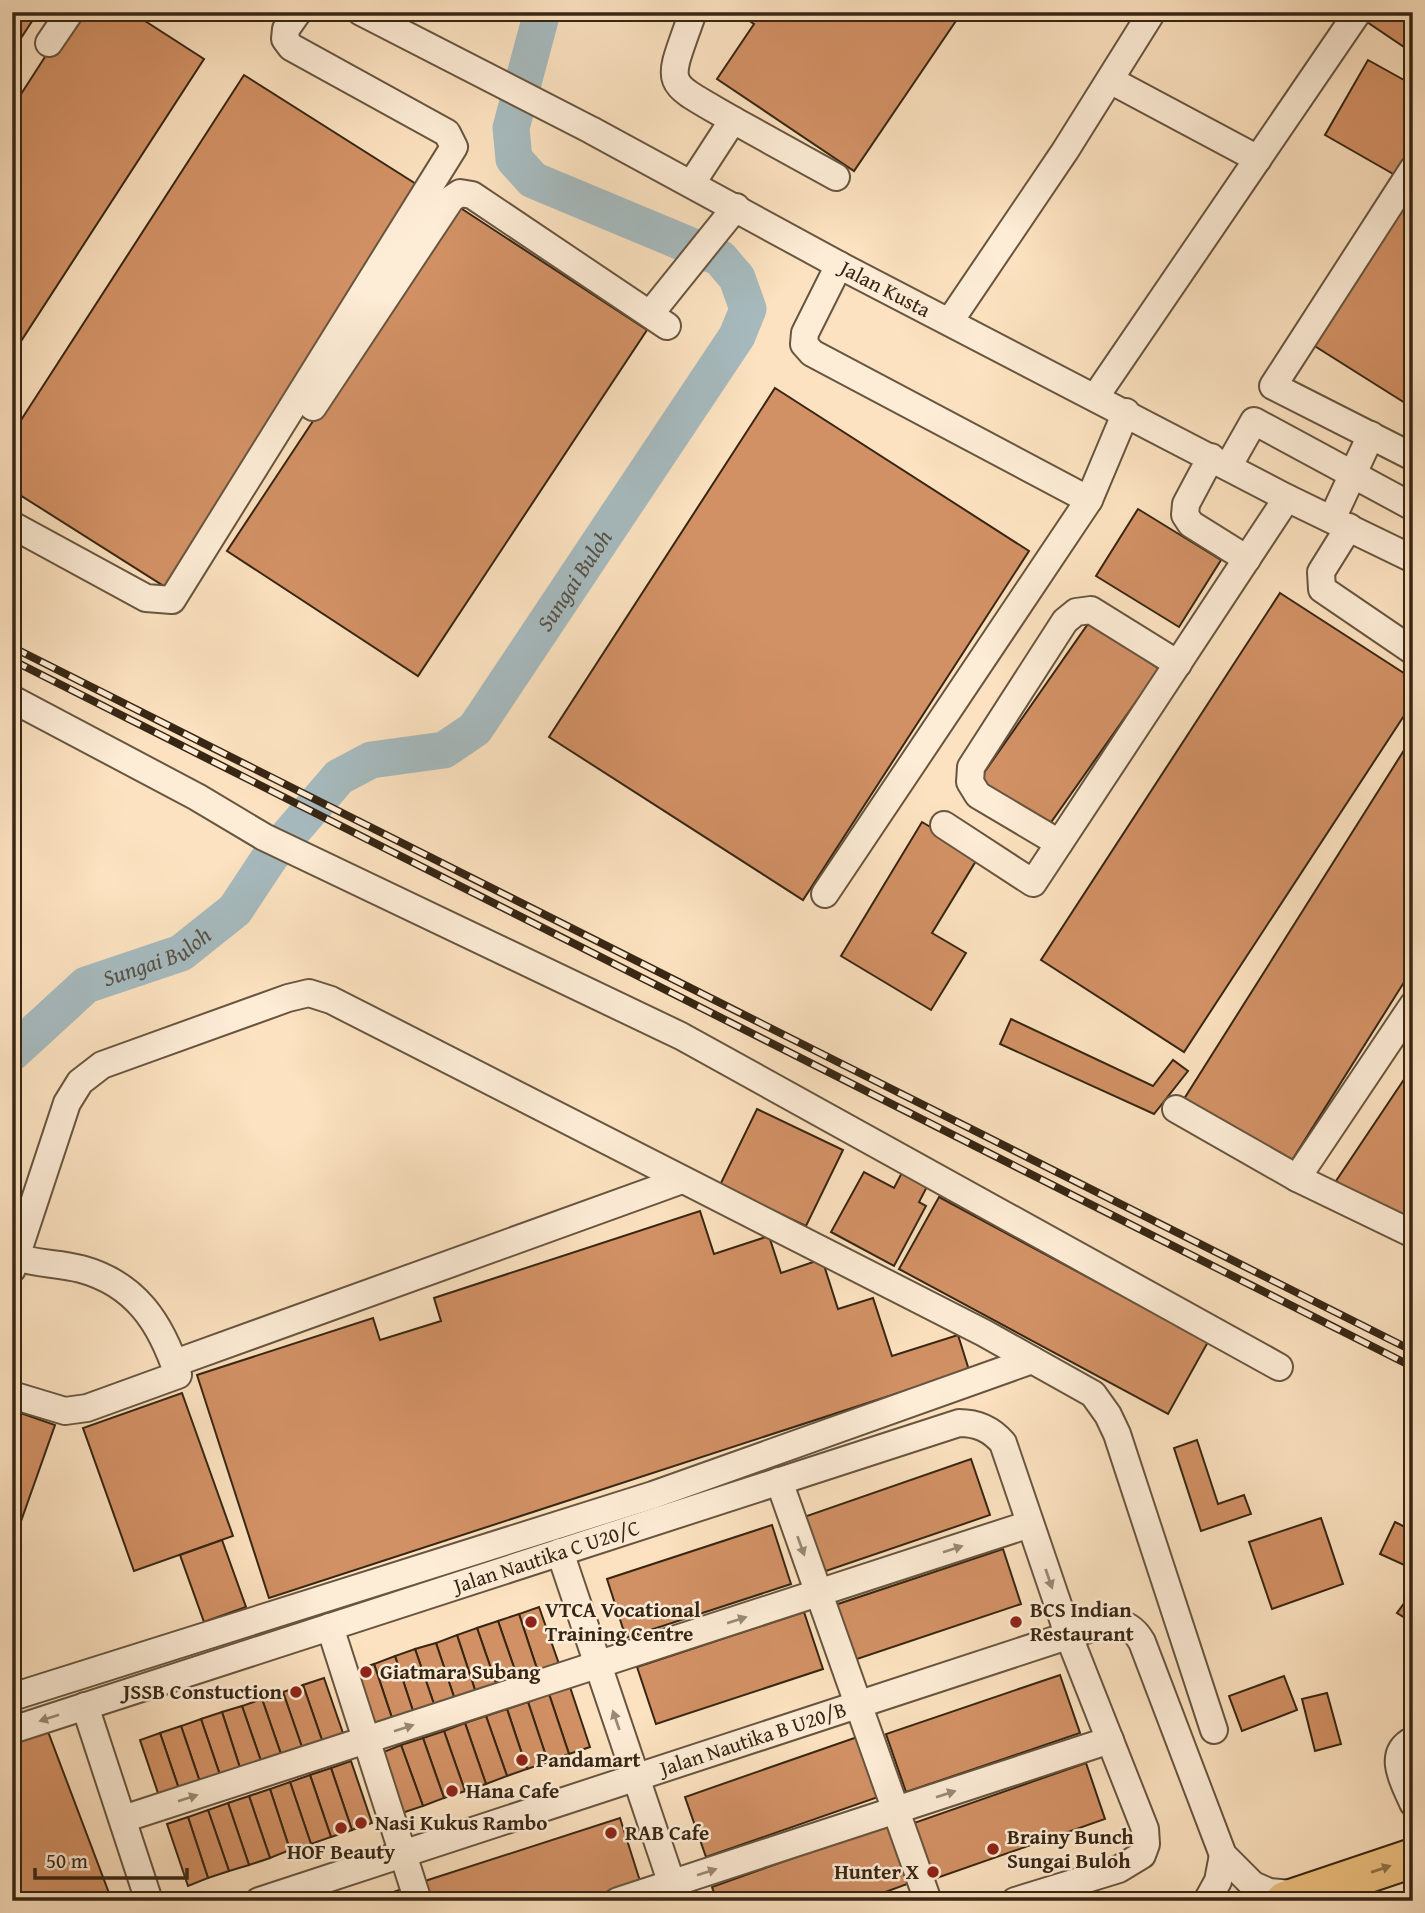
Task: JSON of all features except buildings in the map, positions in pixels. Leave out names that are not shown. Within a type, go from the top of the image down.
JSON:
[{"type":"highway","points":[[1293,1898],[1413,1858]]},
{"type":"highway","points":[[1368,1901],[1413,1886]]},
{"type":"street","points":[[49,43],[70,12]]},
{"type":"street","points":[[12,525],[146,598],[172,600],[454,147],[447,132],[292,47],[285,39],[286,29],[298,12]]},
{"type":"street","name":"Jalan Kusta","points":[[361,12],[390,18],[430,47],[692,183],[839,265],[1287,498],[1413,559]]},
{"type":"street","points":[[693,12],[672,73],[677,87],[836,177]]},
{"type":"street","points":[[950,321],[1152,12]]},
{"type":"street","points":[[1096,397],[1358,12]]},
{"type":"street","points":[[1110,80],[1258,159]]},
{"type":"street","points":[[692,183],[733,120]]},
{"type":"street","points":[[1247,559],[1191,524],[1185,515],[1186,504],[1254,421],[1273,386],[1413,169]]},
{"type":"street","points":[[313,407],[451,200],[460,193],[472,195],[659,320],[690,263],[736,207]]},
{"type":"street","points":[[839,265],[805,333],[804,344],[812,353],[1089,500]]},
{"type":"street","points":[[1273,386],[1413,457]]},
{"type":"street","points":[[825,894],[1089,500],[1126,412]]},
{"type":"street","points":[[1254,421],[1413,507]]},
{"type":"street","points":[[1371,435],[1354,474],[1340,523],[1321,572],[1321,589],[1413,651]]},
{"type":"street","points":[[944,825],[1033,883],[1287,498]]},
{"type":"street","points":[[1059,843],[978,794],[970,782],[971,768],[1065,621],[1076,612],[1091,610],[1178,664]]},
{"type":"street","points":[[12,699],[198,797],[264,837],[681,1036],[1279,1367]]},
{"type":"street","points":[[12,1395],[65,1411],[87,1408],[178,1375],[158,1324],[125,1287],[82,1269],[14,1261],[67,1103],[80,1082],[102,1065],[288,998],[309,993],[331,1000],[1032,1360],[1093,1394],[1108,1415],[1214,1730]]},
{"type":"street","points":[[1297,1178],[1413,1005]]},
{"type":"street","points":[[1176,1109],[1297,1178],[1413,1234]]},
{"type":"street","points":[[174,1363],[682,1180]]},
{"type":"street","points":[[12,1698],[653,1496],[1032,1360]]},
{"type":"street","name":"Jalan Nautika C U20/C","points":[[12,1730],[959,1423],[985,1427],[1003,1443],[1030,1524]]},
{"type":"street","points":[[779,1481],[928,1901]]},
{"type":"street","points":[[122,1819],[1030,1524],[1068,1634],[1144,1829],[1146,1844],[1142,1854],[1119,1869],[1015,1901]]},
{"type":"street","points":[[560,1552],[674,1892]]},
{"type":"street","name":"Jalan Nautika B U20/B","points":[[259,1901],[1104,1623],[1126,1624],[1142,1642],[1223,1855]]},
{"type":"street","points":[[330,1627],[418,1901]]},
{"type":"street","points":[[85,1706],[149,1901]]},
{"type":"street","points":[[618,1901],[674,1892],[897,1810],[1110,1740]]},
{"type":"street","points":[[1413,1740],[1401,1750],[1397,1763],[1413,1803]]},
{"type":"street","points":[[1223,1855],[1253,1885],[1293,1898]]},
{"type":"street","points":[[1207,1901],[1218,1881],[1223,1855]]},
{"type":"waterway","name":"Sungai Buloh","points":[[12,1053],[86,985],[181,953],[235,910],[270,857],[339,777],[371,760],[444,750],[475,729],[737,336],[748,309],[737,278],[720,258],[533,180],[514,159],[511,128],[542,12]]},
{"type":"railway","points":[[12,647],[1413,1351]]},
{"type":"railway","points":[[12,660],[1413,1367]]},
{"type":"place","name":"VTCA Vocational Training Centre","points":[[531,1622]]},
{"type":"place","name":"BCS Indian Restaurant","points":[[1016,1622]]},
{"type":"place","name":"Giatmara Subang","points":[[366,1672]]},
{"type":"place","name":"JSSB Constuction","points":[[296,1692]]},
{"type":"place","name":"Pandamart","points":[[522,1760]]},
{"type":"place","name":"Hana Cafe","points":[[452,1791]]},
{"type":"place","name":"Nasi Kukus Rambo","points":[[361,1823]]},
{"type":"place","name":"HOF Beauty","points":[[341,1828]]},
{"type":"place","name":"RAB Cafe","points":[[611,1833]]},
{"type":"place","name":"Brainy Bunch Sungai Buloh","points":[[993,1849]]},
{"type":"place","name":"Hunter X","points":[[933,1872]]}]
